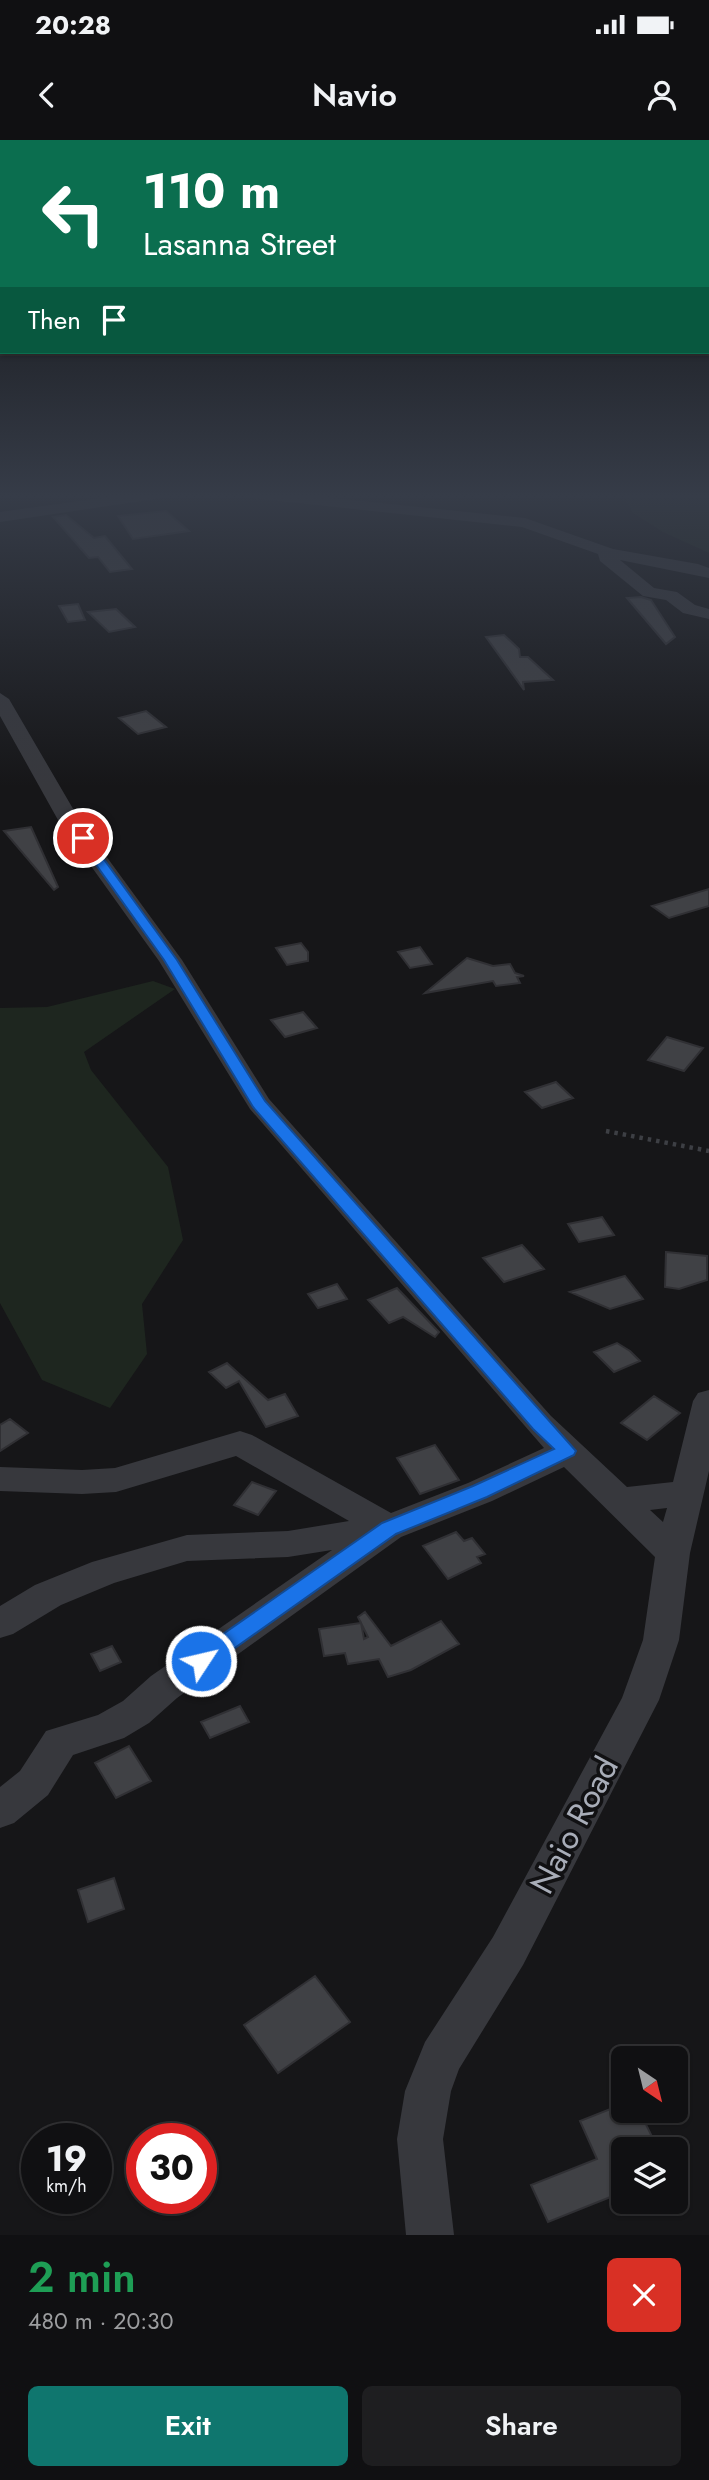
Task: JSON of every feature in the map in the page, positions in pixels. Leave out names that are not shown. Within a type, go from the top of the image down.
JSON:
[{"type":"street","points":[[649,592],[671,596],[689,609],[709,614]]},
{"type":"street","points":[[0,699],[69,820],[170,960],[259,1103],[540,1424],[673,1553]]},
{"type":"street","name":"Naio Road","points":[[430,2235],[426,2219],[420,2140],[428,2091],[441,2057],[508,1951],[640,1700],[661,1640],[673,1553],[709,1401]]},
{"type":"street","points":[[5,1475],[82,1482],[116,1479],[200,1452],[240,1443],[389,1528]]},
{"type":"street","points":[[0,1624],[59,1590],[104,1572],[187,1548],[288,1545],[389,1528],[480,1492],[567,1451]]},
{"type":"street","points":[[619,1501],[688,1493]]},
{"type":"street","points":[[0,1811],[34,1783],[60,1744],[110,1727],[136,1713],[163,1687],[389,1528]]},
{"type":"path","points":[[606,1130],[709,1151]]},
{"type":"shaded area","points":[[153,981],[175,989],[84,1052],[91,1070],[168,1167],[183,1240],[142,1304],[147,1354],[110,1408],[42,1380],[0,1303],[0,1008],[47,1007]]},
{"type":"building","points":[[641,597],[651,600],[675,637],[666,644],[627,598]]},
{"type":"building","points":[[78,604],[85,620],[68,622],[59,606]]},
{"type":"building","points":[[116,609],[135,627],[109,632],[88,612]]},
{"type":"building","points":[[504,635],[519,649],[520,657],[528,657],[553,680],[523,682],[524,690],[486,637]]},
{"type":"building","points":[[146,711],[166,727],[138,734],[119,718]]},
{"type":"building","points":[[31,827],[58,887],[54,890],[4,831]]},
{"type":"building","points":[[709,889],[709,906],[669,918],[652,906]]},
{"type":"building","points":[[301,943],[308,952],[308,961],[287,965],[276,948]]},
{"type":"building","points":[[420,947],[432,964],[410,968],[398,952]]},
{"type":"building","points":[[467,958],[493,966],[510,964],[515,973],[524,976],[517,977],[520,983],[496,986],[493,981],[425,993]]},
{"type":"building","points":[[303,1012],[317,1028],[285,1037],[271,1020]]},
{"type":"building","points":[[667,1037],[703,1048],[684,1071],[648,1060]]},
{"type":"building","points":[[556,1082],[573,1098],[542,1108],[525,1092]]},
{"type":"building","points":[[602,1217],[614,1235],[579,1242],[568,1224]]},
{"type":"building","points":[[522,1245],[544,1269],[504,1282],[483,1258]]},
{"type":"building","points":[[666,1252],[707,1256],[707,1280],[679,1289],[665,1287]]},
{"type":"building","points":[[625,1276],[643,1299],[610,1309],[570,1292]]},
{"type":"building","points":[[337,1284],[347,1299],[318,1308],[308,1294]]},
{"type":"building","points":[[397,1288],[439,1332],[435,1337],[403,1317],[389,1323],[368,1300]]},
{"type":"building","points":[[617,1343],[640,1361],[614,1372],[594,1352]]},
{"type":"building","points":[[227,1363],[268,1400],[285,1394],[298,1416],[266,1427],[239,1381],[226,1388],[209,1372]]},
{"type":"building","points":[[654,1396],[680,1413],[647,1440],[621,1423]]},
{"type":"building","points":[[10,1419],[28,1433],[0,1451],[0,1425]]},
{"type":"building","points":[[435,1445],[459,1480],[420,1494],[397,1458]]},
{"type":"building","points":[[252,1482],[276,1491],[258,1515],[234,1505]]},
{"type":"building","points":[[456,1532],[464,1541],[472,1538],[485,1554],[477,1557],[481,1563],[448,1579],[423,1546]]},
{"type":"building","points":[[365,1612],[391,1646],[441,1621],[459,1644],[411,1670],[388,1677],[379,1659],[348,1664],[345,1653],[324,1656],[319,1629],[361,1623],[358,1617]],"holes":[[[361,1623],[368,1637],[364,1639]]]},
{"type":"building","points":[[112,1646],[121,1662],[100,1671],[91,1654]]},
{"type":"building","points":[[240,1706],[249,1722],[210,1738],[201,1722]]},
{"type":"building","points":[[129,1746],[151,1781],[116,1798],[95,1763]]},
{"type":"building","points":[[114,1878],[124,1909],[88,1922],[78,1890]]},
{"type":"building","points":[[315,1976],[350,2022],[278,2073],[244,2025]]},
{"type":"building","points":[[611,2109],[611,2123],[645,2123],[652,2137],[611,2137],[611,2197],[548,2222],[531,2185],[597,2159],[580,2121]]},
{"type":"route","points":[[83,838],[170,960],[259,1103],[540,1424],[567,1451],[480,1492],[389,1528],[201,1661]]}]
